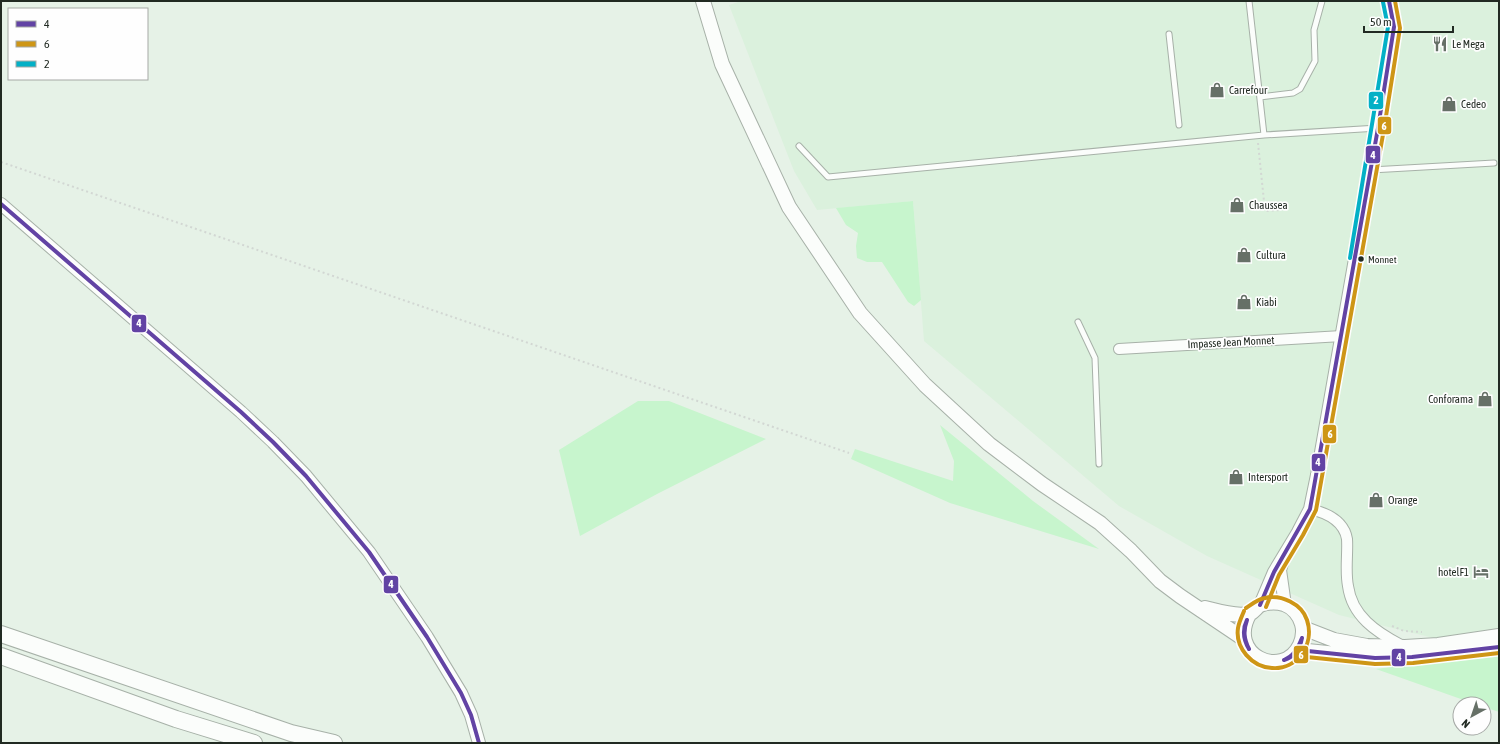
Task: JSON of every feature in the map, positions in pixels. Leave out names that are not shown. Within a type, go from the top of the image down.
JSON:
[{"type":"highway","points":[[1,634],[291,733],[334,743]]},
{"type":"highway","points":[[1,656],[176,719],[254,743]]},
{"type":"main road","points":[[696,1],[722,64],[789,207],[860,313],[925,385],[989,444],[1042,484],[1100,523],[1131,551],[1160,581],[1244,639]]},
{"type":"main road","points":[[703,1],[722,64]]},
{"type":"main road","points":[[1195,606],[1229,615],[1255,609],[1273,602],[1285,604],[1297,614],[1303,628],[1303,640],[1298,650],[1287,659],[1273,662],[1263,660],[1255,656],[1248,648],[1244,639],[1243,630],[1246,621],[1255,609]]},
{"type":"main road","points":[[1303,628],[1334,640],[1367,646],[1405,647],[1438,645],[1496,635]]},
{"type":"main road","points":[[1298,650],[1382,657],[1412,657],[1499,647]]},
{"type":"street","points":[[1255,609],[1310,509],[1371,170],[1394,27],[1389,1]]},
{"type":"street","points":[[1,204],[246,417],[306,476],[369,552],[427,637],[461,693],[471,715],[479,743]]},
{"type":"street","name":"Impasse Jean Monnet","points":[[1119,349],[1342,336]]},
{"type":"street","points":[[1310,509],[1334,519],[1346,532],[1348,554],[1347,584],[1351,600],[1368,624],[1381,635],[1405,647]]},
{"type":"street","points":[[1284,555],[1280,570],[1285,604]]},
{"type":"lane","points":[[1249,1],[1264,135]]},
{"type":"lane","points":[[1260,97],[1293,94],[1300,89],[1315,61],[1314,30],[1322,1]]},
{"type":"lane","points":[[1169,34],[1179,125]]},
{"type":"lane","points":[[799,146],[828,177],[1264,135],[1378,128]]},
{"type":"lane","points":[[1371,170],[1494,163]]},
{"type":"lane","points":[[1078,322],[1095,358],[1100,464]]},
{"type":"path","points":[[1257,136],[1265,211],[1281,210]]},
{"type":"path","points":[[1,162],[849,453]]},
{"type":"path","points":[[1391,626],[1404,631],[1427,632]]},
{"type":"shaded area","points":[[741,1],[1499,1],[1499,630],[1442,640],[1339,615],[1207,556],[1119,506],[924,341],[913,201],[817,210],[794,171],[729,5]]},
{"type":"green space","points":[[913,201],[921,300],[914,306],[908,302],[882,262],[867,262],[857,258],[856,246],[858,233],[846,225],[836,208]]},
{"type":"green space","points":[[638,401],[669,401],[766,439],[657,494],[580,536],[559,450]]},
{"type":"green space","points":[[940,425],[1033,501],[1099,549],[950,503],[851,459],[855,449],[953,481],[954,461]]},
{"type":"green space","points":[[1499,653],[1499,712],[1492,710],[1492,696],[1452,696],[1376,669]]},
{"type":"transit line","name":"4","points":[[1260,605],[1274,572],[1310,509],[1378,128],[1394,27],[1389,1]]},
{"type":"transit line","name":"6","points":[[1266,607],[1279,575],[1316,510],[1384,129],[1400,28],[1395,1]]},
{"type":"transit line","name":"2","points":[[1350,258],[1388,27],[1383,2]]},
{"type":"transit line","name":"4","points":[[1,204],[241,412],[306,476],[369,552],[427,637],[461,693],[471,715],[479,743]]},
{"type":"transit line","name":"6","points":[[1244,611],[1238,626],[1239,643],[1246,655],[1252,660],[1265,667],[1281,667],[1289,665],[1302,654],[1306,646],[1309,629],[1307,620],[1301,609],[1284,599],[1271,597],[1260,599],[1246,608]]},
{"type":"transit line","name":"4","points":[[1247,620],[1245,635],[1249,649]]},
{"type":"transit line","name":"4","points":[[1247,620],[1244,627],[1244,634],[1245,642],[1249,649]]},
{"type":"transit line","name":"4","points":[[1284,660],[1295,651],[1302,638]]},
{"type":"transit line","name":"4","points":[[1284,660],[1291,657],[1296,652],[1300,646],[1302,638]]},
{"type":"transit line","name":"4","points":[[1298,650],[1375,658],[1412,657],[1499,647]]},
{"type":"transit line","name":"6","points":[[1297,656],[1375,664],[1413,663],[1499,653]]},
{"type":"place","name":"Le Mega","points":[[1440,44]]},
{"type":"place","name":"Carrefour","points":[[1217,90]]},
{"type":"place","name":"Cedeo","points":[[1449,104]]},
{"type":"place","name":"Chaussea","points":[[1237,205]]},
{"type":"place","name":"Cultura","points":[[1244,255]]},
{"type":"place","name":"Monnet","points":[[1361,259]]},
{"type":"place","name":"Kiabi","points":[[1244,302]]},
{"type":"place","name":"Conforama","points":[[1485,399]]},
{"type":"place","name":"Intersport","points":[[1236,477]]},
{"type":"place","name":"Orange","points":[[1376,500]]},
{"type":"place","name":"hotelF1","points":[[1481,572]]}]
